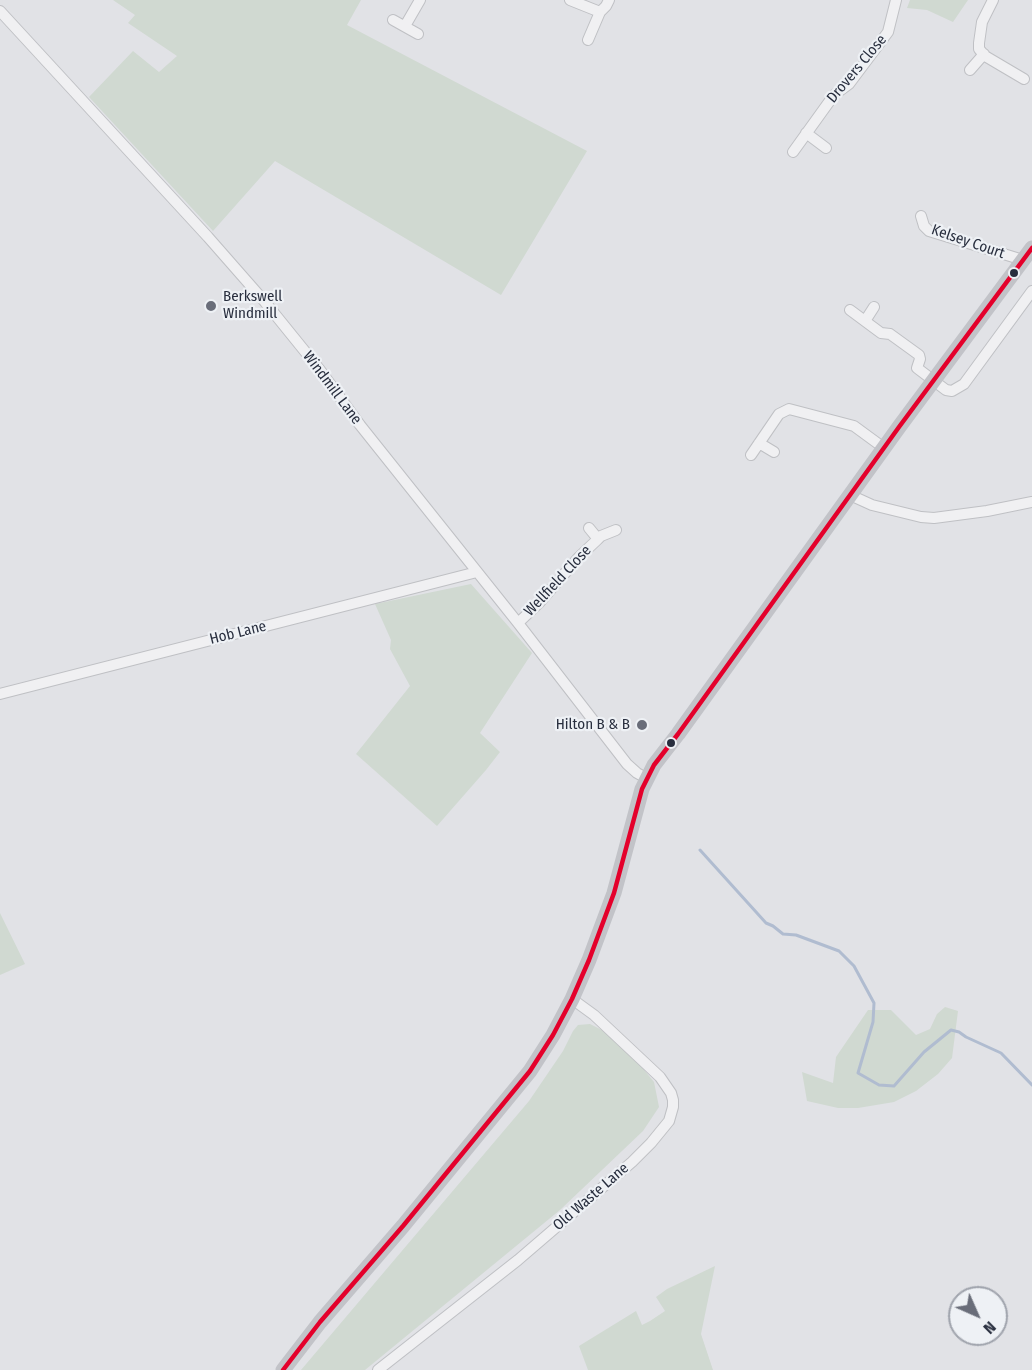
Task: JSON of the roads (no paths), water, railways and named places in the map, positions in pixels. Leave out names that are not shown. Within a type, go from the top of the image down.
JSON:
[{"type":"main road","points":[[284,1370],[320,1322],[410,1218],[530,1071],[553,1035],[589,960],[614,893],[646,778],[933,380],[1028,254]]},
{"type":"street","points":[[405,26],[420,0]]},
{"type":"street","points":[[570,0],[600,12]]},
{"type":"street","points":[[588,40],[600,12],[609,0]]},
{"type":"street","name":"Drovers Close","points":[[793,152],[834,95],[849,84],[888,32],[896,0]]},
{"type":"street","points":[[993,0],[981,26],[979,49],[1024,79]]},
{"type":"street","name":"Windmill Lane","points":[[0,11],[265,302],[627,764],[637,774],[646,778]]},
{"type":"street","points":[[393,20],[418,34]]},
{"type":"street","points":[[970,70],[984,54]]},
{"type":"street","points":[[806,134],[826,148]]},
{"type":"street","name":"Kelsey Court","points":[[921,216],[924,226],[929,231],[1028,254]]},
{"type":"street","points":[[850,310],[881,333],[890,334],[919,355],[917,368],[946,390],[952,391],[964,384],[1032,291]]},
{"type":"street","points":[[865,321],[874,307]]},
{"type":"street","points":[[751,455],[779,414],[789,409],[854,426],[884,448]]},
{"type":"street","points":[[759,443],[774,452]]},
{"type":"street","points":[[850,495],[872,505],[934,518],[1032,502]]},
{"type":"street","name":"Wellfield Close","points":[[589,528],[598,538]]},
{"type":"street","name":"Wellfield Close","points":[[518,623],[598,538],[616,530]]},
{"type":"street","name":"Hob Lane","points":[[0,694],[477,572]]},
{"type":"street","name":"Old Waste Lane","points":[[378,1370],[518,1260],[632,1162],[669,1121],[674,1107],[673,1100],[660,1077],[594,1015],[572,999]]},
{"type":"waterway","points":[[700,850],[766,923],[783,934],[796,935],[839,951],[854,966],[874,1003],[873,1022],[858,1073],[879,1085],[894,1086],[924,1052],[951,1030],[1001,1053],[1032,1085]]},
{"type":"place","name":"Berkswell Windmill","points":[[211,306]]},
{"type":"place","name":"Hilton B & B","points":[[642,725]]}]
